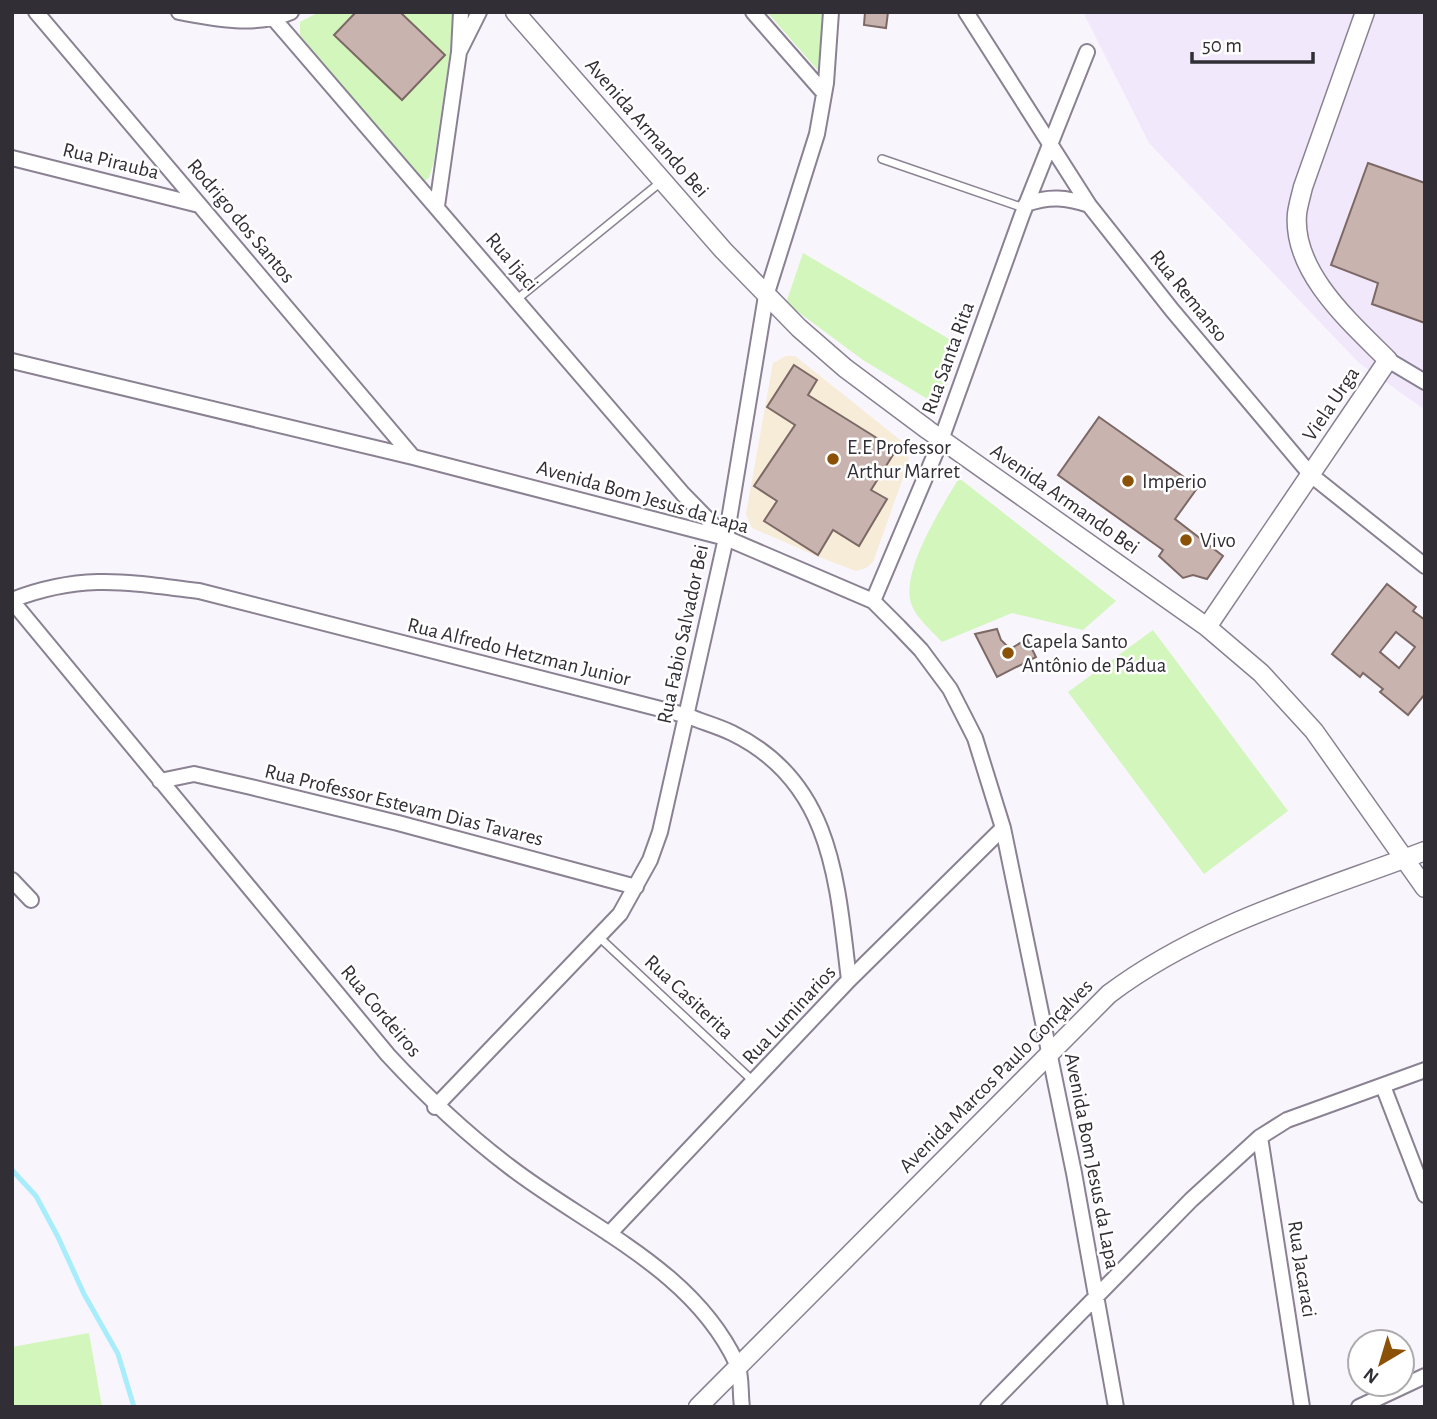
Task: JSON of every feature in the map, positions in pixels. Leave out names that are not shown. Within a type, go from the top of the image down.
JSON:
[{"type":"street","name":"Rodrigo dos Santos","points":[[36,12],[413,457]]},
{"type":"street","points":[[179,12],[211,19],[271,16],[290,12]]},
{"type":"street","points":[[437,206],[459,52],[461,12]]},
{"type":"street","points":[[459,52],[479,12]]},
{"type":"street","name":"Avenida Armando Bei","points":[[515,12],[766,296],[845,368],[941,440],[1207,626],[1261,673],[1314,731],[1425,888]]},
{"type":"street","points":[[753,12],[824,93]]},
{"type":"street","name":"Rua Fabio Salvador Bei","points":[[435,1107],[600,938],[620,914],[636,887],[660,832],[726,538],[766,296],[802,190],[824,93],[831,12]]},
{"type":"street","name":"Rua Remanso","points":[[965,12],[1090,205],[1172,310],[1311,475],[1425,566]]},
{"type":"street","points":[[1365,12],[1308,174],[1297,215],[1303,248],[1316,280],[1337,309],[1388,360]]},
{"type":"street","name":"Rua Ijaci","points":[[271,16],[683,494],[726,538]]},
{"type":"street","name":"Rua Santa Rita","points":[[873,601],[941,440],[1025,206],[1087,52]]},
{"type":"street","name":"Rua Pirauba","points":[[12,158],[199,205]]},
{"type":"street","points":[[1025,206],[1058,198],[1090,205]]},
{"type":"street","name":"Avenida Bom Jesus da Lapa","points":[[12,360],[413,457],[726,538],[873,601],[921,650],[950,689],[975,738],[1003,828],[1097,1298],[1115,1407]]},
{"type":"street","name":"Viela Urga","points":[[1207,626],[1388,360],[1425,382]]},
{"type":"street","name":"Rua Alfredo Hetzman Junior","points":[[12,601],[50,586],[116,580],[199,591],[688,716],[733,733],[771,758],[793,778],[806,796],[825,841],[834,873],[849,980]]},
{"type":"street","name":"Rua Cordeiros","points":[[12,601],[388,1055],[435,1107],[512,1169],[609,1234],[677,1285],[700,1310],[738,1366],[742,1407]]},
{"type":"street","name":"Rua Professor Estevam Dias Tavares","points":[[160,781],[194,774],[398,823],[636,887]]},
{"type":"street","name":"Rua Luminarios","points":[[609,1234],[849,980],[1003,828]]},
{"type":"street","name":"Avenida Marcos Paulo Gonçalves","points":[[698,1407],[999,1105],[1049,1051],[1109,994],[1133,976],[1203,938],[1310,892],[1425,851]]},
{"type":"street","points":[[12,880],[31,900]]},
{"type":"street","points":[[988,1407],[1191,1200],[1260,1137],[1287,1120],[1425,1070]]},
{"type":"street","points":[[1383,1086],[1425,1195]]},
{"type":"street","name":"Rua Jacaraci","points":[[1260,1137],[1302,1407]]},
{"type":"street","points":[[1359,1407],[1425,1376]]},
{"type":"lane","points":[[882,159],[1025,206]]},
{"type":"lane","points":[[516,300],[662,181]]},
{"type":"lane","name":"Rua Casiterita","points":[[600,938],[754,1082]]},
{"type":"shaded area","points":[[1083,12],[1425,12],[1425,410],[1359,363],[1149,143]]},
{"type":"shaded area","name":"E.E Professor Arthur Marret","points":[[786,356],[795,356],[909,447],[908,464],[873,562],[866,568],[856,571],[752,528],[746,514],[773,363]]},
{"type":"green space","points":[[319,12],[456,12],[434,161],[429,178],[424,181],[417,180],[300,35],[300,22]]},
{"type":"green space","points":[[767,12],[822,12],[821,74]]},
{"type":"green space","points":[[803,253],[961,346],[939,406],[863,360],[786,303]]},
{"type":"green space","points":[[959,478],[1116,601],[1083,630],[1012,613],[942,642],[916,613],[909,589],[917,557],[925,539]]},
{"type":"green space","points":[[1153,630],[1288,811],[1204,874],[1068,692]]},
{"type":"green space","points":[[89,1333],[102,1407],[12,1407],[12,1347]]},
{"type":"building","points":[[356,12],[400,12],[445,55],[402,100],[334,35]]},
{"type":"building","points":[[865,12],[888,12],[886,28],[864,25]]},
{"type":"building","points":[[1368,163],[1425,183],[1425,323],[1372,304],[1378,283],[1331,265]]},
{"type":"building","name":"E.E Professor Arthur Marret","points":[[794,365],[817,380],[808,395],[896,450],[871,490],[887,499],[859,546],[833,530],[818,555],[764,521],[777,501],[754,486],[795,425],[767,407]]},
{"type":"building","name":"Imperio","points":[[1099,417],[1198,487],[1175,519],[1223,556],[1207,579],[1193,575],[1183,578],[1159,556],[1163,550],[1058,475]]},
{"type":"building","points":[[1387,584],[1416,607],[1413,611],[1425,620],[1425,694],[1408,715],[1380,692],[1383,689],[1363,673],[1360,677],[1332,654]],"holes":[[[1396,632],[1415,647],[1399,668],[1380,652]]]},
{"type":"building","name":"Capela Santo Antônio de Pádua","points":[[997,629],[1001,640],[1010,649],[1027,639],[1036,657],[997,677],[975,634]]},
{"type":"waterway","points":[[12,1170],[36,1196],[58,1237],[84,1294],[118,1354],[134,1407]]},
{"type":"place","name":"E.E Professor Arthur Marret","points":[[833,459]]},
{"type":"place","name":"Imperio","points":[[1128,481]]},
{"type":"place","name":"Vivo","points":[[1186,540]]},
{"type":"place","name":"Capela Santo Antônio de Pádua","points":[[1008,653]]}]
